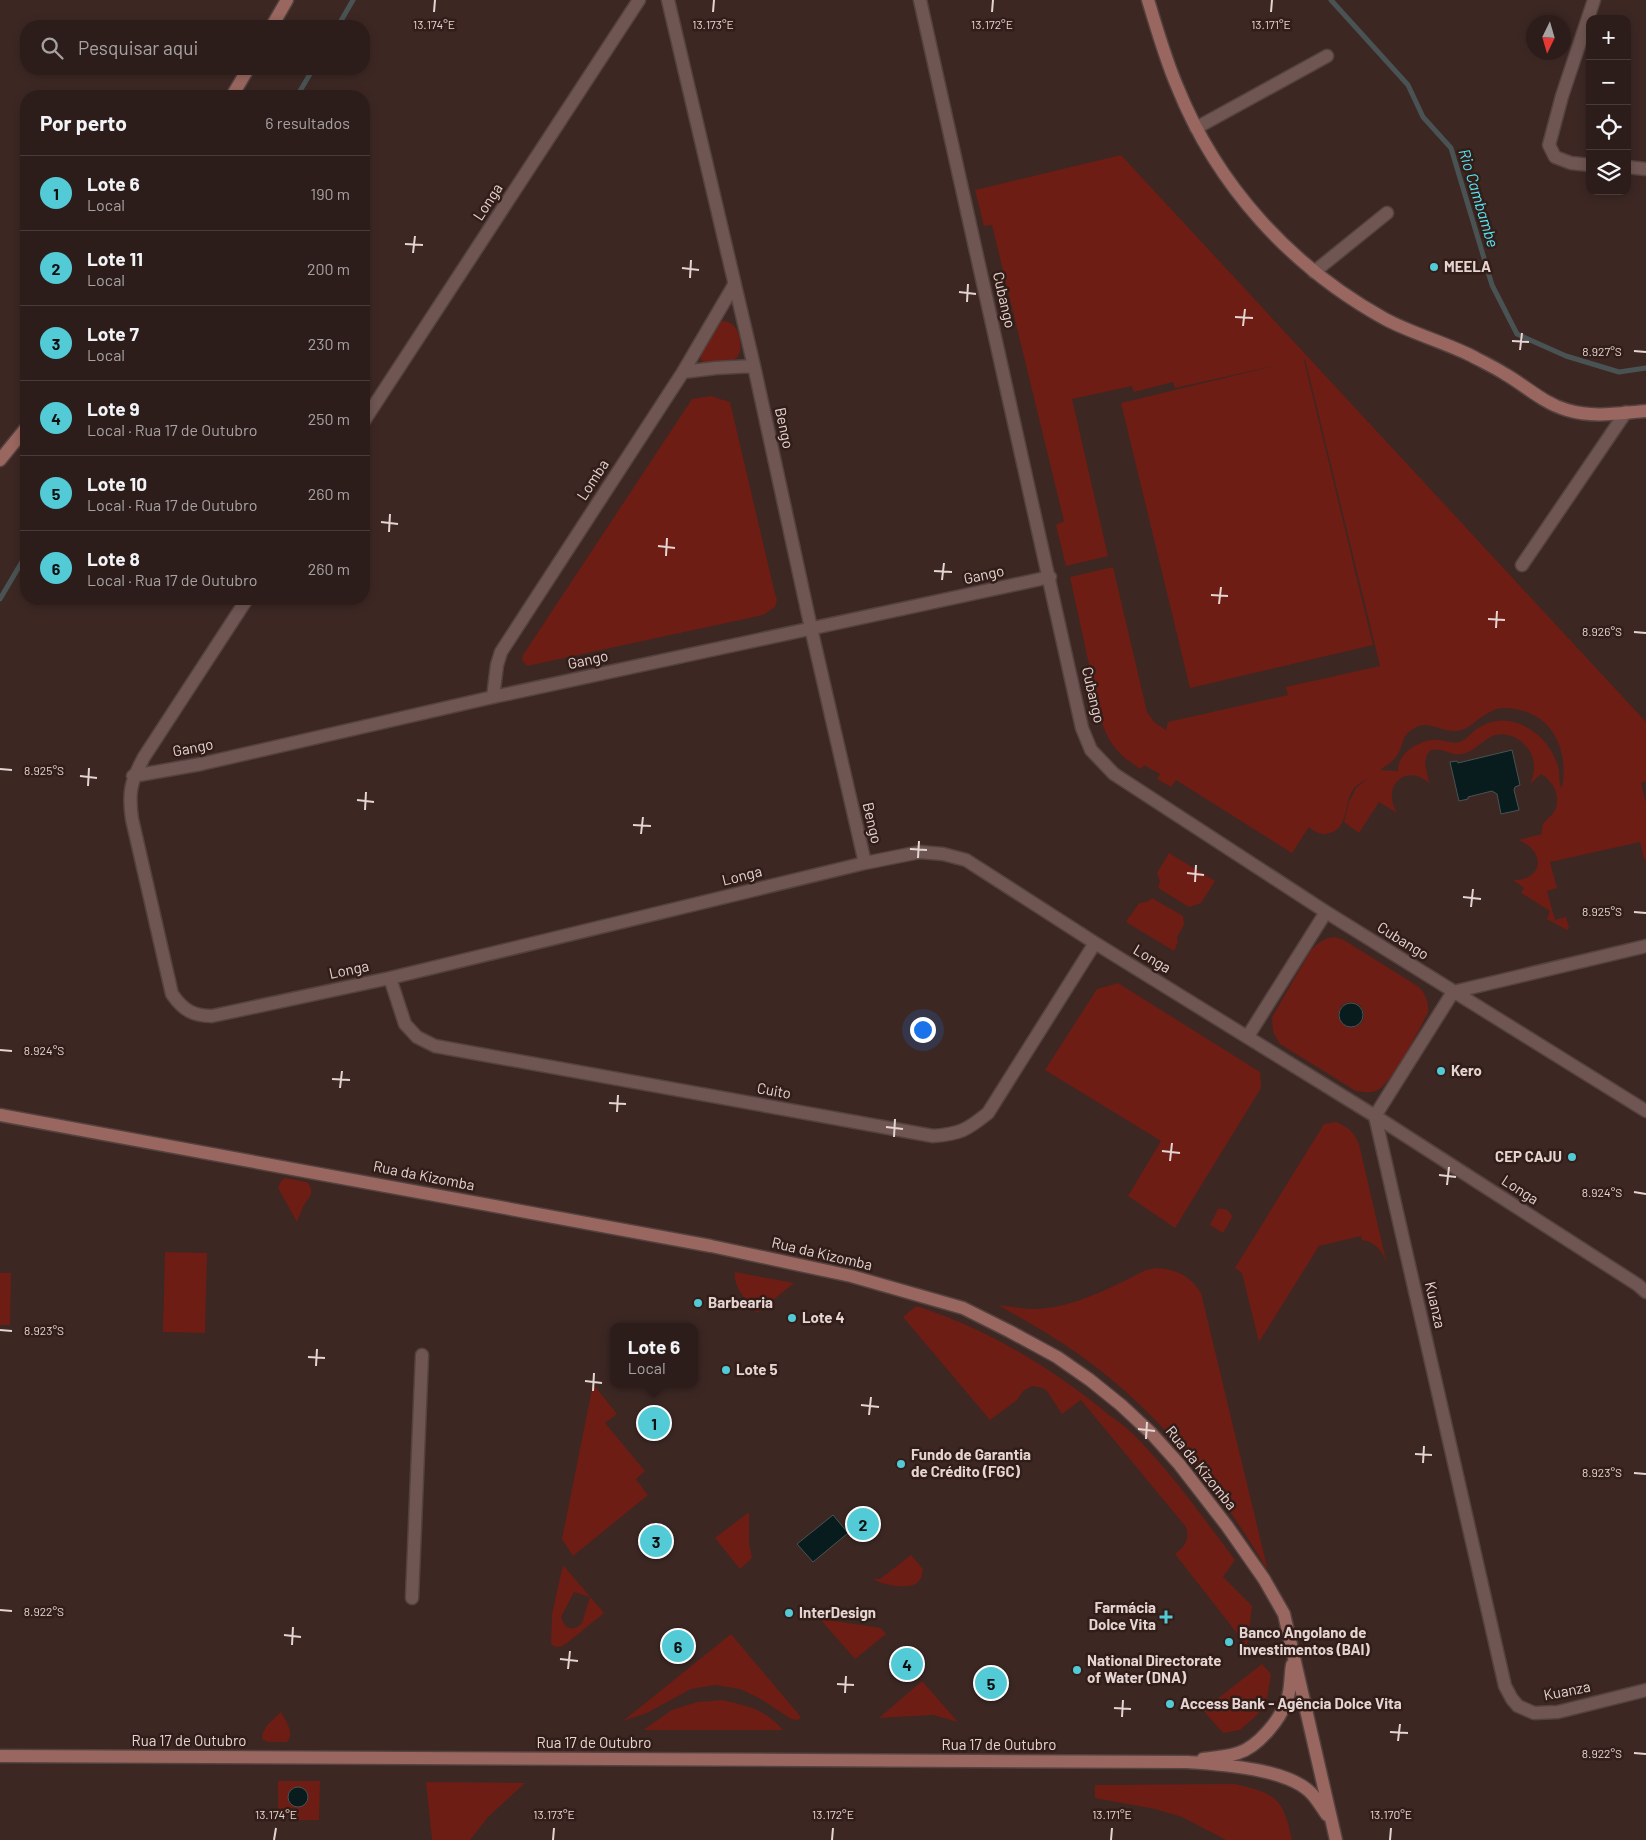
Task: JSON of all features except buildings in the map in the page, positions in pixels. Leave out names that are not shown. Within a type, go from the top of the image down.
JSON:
[{"type":"main road","points":[[275,20],[287,0]]},
{"type":"main road","points":[[1148,0],[1176,86],[1196,128],[1221,169],[1250,208],[1284,246],[1314,272],[1387,320],[1480,360],[1545,401],[1567,410],[1586,414],[1646,411]]},
{"type":"main road","points":[[236,90],[244,75]]},
{"type":"main road","points":[[0,460],[20,435]]},
{"type":"main road","name":"Rua da Kizomba","points":[[0,1115],[711,1246],[851,1276],[963,1308],[1057,1357],[1121,1405],[1151,1433],[1185,1472],[1227,1526],[1264,1579],[1284,1614],[1336,1840]]},
{"type":"main road","points":[[1188,1762],[1239,1753],[1252,1746],[1278,1720],[1287,1699],[1293,1657]]},
{"type":"main road","name":"Rua 17 de Outubro","points":[[0,1756],[1188,1762]]},
{"type":"main road","points":[[1188,1762],[1248,1768],[1284,1777],[1300,1784],[1311,1792],[1331,1821]]},
{"type":"street","name":"Longa","points":[[370,412],[639,0]]},
{"type":"street","name":"Bengo","points":[[668,0],[754,366],[865,863]]},
{"type":"street","name":"Cubango","points":[[920,0],[1050,577],[1082,728],[1090,750],[1114,774],[1326,912],[1646,1111]]},
{"type":"street","points":[[1586,165],[1571,163],[1554,157],[1548,145],[1594,0]]},
{"type":"street","points":[[1196,128],[1327,56]]},
{"type":"street","points":[[1631,167],[1646,169]]},
{"type":"street","points":[[1314,272],[1387,213]]},
{"type":"street","name":"Lomba","points":[[493,697],[497,665],[501,652],[683,372],[734,285]]},
{"type":"street","points":[[683,372],[754,366]]},
{"type":"street","points":[[1522,565],[1626,412]]},
{"type":"street","name":"Gango","points":[[133,776],[201,764],[493,697],[1050,577]]},
{"type":"street","name":"Longa","points":[[244,605],[144,757],[133,776],[129,799],[172,994],[178,1004],[188,1011],[199,1016],[212,1016],[390,978],[865,863],[920,852],[943,854],[966,860],[1095,943],[1375,1116],[1646,1292]]},
{"type":"street","points":[[1248,1036],[1326,912]]},
{"type":"street","name":"Cuito","points":[[390,978],[406,1024],[417,1038],[435,1046],[933,1136],[963,1131],[988,1113],[1095,943]]},
{"type":"street","points":[[1375,1116],[1453,992],[1646,946]]},
{"type":"street","name":"Kuanza","points":[[1375,1116],[1505,1686],[1518,1706],[1534,1713],[1558,1712],[1646,1690]]},
{"type":"street","points":[[412,1598],[422,1354]]},
{"type":"shaded area","points":[[1121,155],[1646,722],[1646,781],[1641,783],[1646,803],[1646,859],[1644,859],[1640,842],[1550,862],[1557,888],[1547,891],[1555,920],[1566,917],[1569,928],[1567,930],[1547,919],[1550,911],[1521,893],[1524,888],[1513,880],[1531,876],[1538,864],[1534,851],[1518,840],[1542,834],[1544,822],[1554,812],[1557,803],[1556,793],[1552,784],[1541,774],[1530,784],[1534,771],[1533,758],[1529,750],[1514,737],[1503,734],[1496,735],[1490,737],[1469,752],[1462,754],[1435,749],[1431,750],[1425,761],[1429,783],[1420,777],[1412,775],[1404,776],[1398,780],[1392,794],[1397,813],[1379,802],[1359,833],[1344,822],[1349,802],[1356,788],[1368,778],[1356,786],[1351,793],[1344,820],[1336,830],[1321,834],[1309,827],[1292,853],[1176,780],[1171,787],[1157,779],[1160,774],[1144,765],[1141,769],[1121,754],[1111,743],[1101,720],[1070,577],[1113,567],[1147,712],[1155,723],[1166,730],[1168,722],[1288,695],[1286,687],[1380,666],[1305,359],[1373,645],[1190,688],[1121,403],[1278,365],[1175,388],[1173,382],[1134,392],[1132,386],[1072,399],[1108,556],[1066,566],[1056,525],[1064,521],[992,225],[984,226],[975,190]],"holes":[[[1501,708],[1517,709],[1531,714],[1543,722],[1559,744],[1564,772],[1562,788],[1557,764],[1543,740],[1521,724],[1500,720],[1480,727],[1459,742],[1426,741],[1406,752],[1399,764],[1398,771],[1380,770],[1395,758],[1405,737],[1415,727],[1427,725],[1451,731],[1463,730],[1494,710]]]},
{"type":"shaded area","points":[[722,321],[729,322],[738,331],[740,351],[733,360],[708,364],[701,360],[700,355]]},
{"type":"shaded area","points":[[711,396],[730,402],[777,600],[775,607],[763,615],[527,666],[522,660],[523,655],[692,399]]},
{"type":"shaded area","points":[[1512,750],[1520,785],[1515,787],[1514,790],[1519,810],[1501,814],[1497,794],[1492,791],[1459,801],[1450,762],[1457,761],[1458,763]]},
{"type":"shaded area","points":[[1169,853],[1215,881],[1201,903],[1189,907],[1158,888],[1160,881],[1157,873]]},
{"type":"shaded area","points":[[1152,898],[1183,916],[1184,925],[1177,937],[1178,942],[1174,951],[1126,922],[1139,903],[1147,902]]},
{"type":"shaded area","points":[[1335,937],[1344,940],[1419,987],[1427,1002],[1428,1013],[1405,1056],[1390,1078],[1376,1091],[1356,1091],[1280,1044],[1273,1032],[1272,1017],[1311,950],[1322,941]],"holes":[[[1352,1002],[1359,1005],[1364,1013],[1363,1021],[1356,1027],[1345,1026],[1338,1015],[1341,1006]]]},
{"type":"shaded area","points":[[1118,983],[1260,1072],[1261,1088],[1175,1228],[1128,1196],[1161,1141],[1045,1070],[1097,989]]},
{"type":"shaded area","points":[[1351,1003],[1359,1007],[1363,1015],[1359,1023],[1351,1027],[1343,1023],[1339,1015],[1343,1007]]},
{"type":"shaded area","points":[[1336,1122],[1350,1130],[1359,1144],[1387,1265],[1379,1248],[1372,1243],[1362,1240],[1361,1236],[1319,1246],[1259,1342],[1242,1273],[1235,1268],[1324,1124]]},
{"type":"shaded area","points":[[285,1178],[307,1182],[311,1189],[311,1194],[297,1222],[278,1188],[281,1181]]},
{"type":"shaded area","points":[[1218,1209],[1227,1210],[1232,1217],[1223,1233],[1210,1225]]},
{"type":"shaded area","points":[[165,1252],[207,1253],[205,1333],[163,1332]]},
{"type":"shaded area","points":[[1156,1268],[1182,1274],[1201,1293],[1268,1571],[1231,1513],[1211,1486],[1168,1433],[1144,1409],[1119,1386],[1081,1356],[998,1305],[1029,1309],[1060,1306],[1089,1297],[1146,1270]]},
{"type":"shaded area","points":[[735,1272],[794,1283],[757,1313],[738,1289]]},
{"type":"shaded area","points":[[0,1273],[11,1273],[10,1325],[0,1325]]},
{"type":"shaded area","points":[[916,1306],[967,1325],[1017,1351],[1088,1398],[1135,1436],[1176,1483],[1235,1560],[1223,1577],[1252,1606],[1247,1646],[1175,1554],[1186,1542],[1186,1527],[1081,1400],[1062,1414],[1047,1391],[1043,1388],[1032,1386],[1023,1391],[1017,1400],[990,1420],[903,1317]]},
{"type":"shaded area","points":[[593,1384],[617,1414],[605,1423],[645,1471],[636,1479],[648,1495],[573,1556],[562,1539]]},
{"type":"shaded area","points":[[749,1512],[749,1544],[752,1558],[740,1569],[715,1538]]},
{"type":"shaded area","points":[[833,1515],[848,1533],[813,1562],[797,1544]]},
{"type":"shaded area","points":[[911,1555],[923,1569],[921,1579],[915,1584],[896,1586],[873,1579],[880,1579]]},
{"type":"shaded area","points":[[563,1565],[604,1613],[567,1643],[557,1647],[551,1644],[552,1614]],"holes":[[[574,1592],[590,1597],[582,1623],[574,1628],[565,1626],[561,1617]]]},
{"type":"shaded area","points":[[820,1619],[881,1628],[886,1634],[855,1659]]},
{"type":"shaded area","points":[[731,1634],[801,1717],[798,1720],[791,1719],[761,1699],[740,1689],[715,1685],[691,1689],[647,1713],[623,1721]]},
{"type":"shaded area","points":[[1262,1664],[1271,1674],[1267,1699],[1257,1715],[1240,1730],[1223,1733],[1203,1710]]},
{"type":"shaded area","points":[[922,1681],[958,1722],[933,1715],[879,1718]]},
{"type":"shaded area","points":[[722,1700],[756,1709],[769,1717],[783,1730],[643,1730],[672,1710],[697,1702]]},
{"type":"shaded area","points":[[281,1712],[290,1731],[287,1742],[268,1742],[262,1739],[266,1727]]},
{"type":"shaded area","points":[[278,1781],[320,1781],[319,1820],[299,1820],[295,1812],[278,1812]]},
{"type":"shaded area","points":[[426,1782],[525,1783],[488,1817],[470,1840],[432,1840]]},
{"type":"shaded area","points":[[1235,1784],[1260,1791],[1276,1800],[1285,1815],[1292,1840],[1226,1840],[1182,1817],[1155,1809],[1095,1798],[1095,1785]]},
{"type":"shaded area","points":[[298,1787],[305,1790],[308,1797],[305,1804],[298,1807],[291,1804],[288,1797],[291,1790]]},
{"type":"waterway","points":[[341,20],[353,0]]},
{"type":"waterway","name":"Rio Cambambe","points":[[1331,0],[1408,85],[1423,117],[1451,148],[1492,285],[1517,334],[1566,356],[1619,372],[1646,368]]},
{"type":"waterway","points":[[301,90],[309,75]]},
{"type":"waterway","points":[[0,599],[20,565]]},
{"type":"place","name":"MEELA","points":[[1434,267]]},
{"type":"place","name":"Kero","points":[[1441,1071]]},
{"type":"place","name":"CEP CAJU","points":[[1572,1157]]},
{"type":"place","name":"Barbearia","points":[[698,1303]]},
{"type":"place","name":"Lote 4","points":[[792,1318]]},
{"type":"place","name":"Lote 5","points":[[726,1370]]},
{"type":"place","name":"Lote 6","points":[[654,1423]]},
{"type":"place","name":"Fundo de Garantia de Crédito (FGC)","points":[[901,1464]]},
{"type":"place","name":"Lote 11","points":[[863,1524]]},
{"type":"place","name":"Lote 7","points":[[656,1541]]},
{"type":"place","name":"InterDesign","points":[[789,1613]]},
{"type":"place","name":"Farmácia Dolce Vita","points":[[1166,1617]]},
{"type":"place","name":"Banco Angolano de Investimentos (BAI)","points":[[1229,1642]]},
{"type":"place","name":"Lote 8","points":[[678,1646]]},
{"type":"place","name":"Lote 9","points":[[907,1664]]},
{"type":"place","name":"National Directorate of Water (DNA)","points":[[1077,1670]]},
{"type":"place","name":"Lote 10","points":[[991,1683]]},
{"type":"place","name":"Access Bank - Agência Dolce Vita","points":[[1170,1704]]}]
